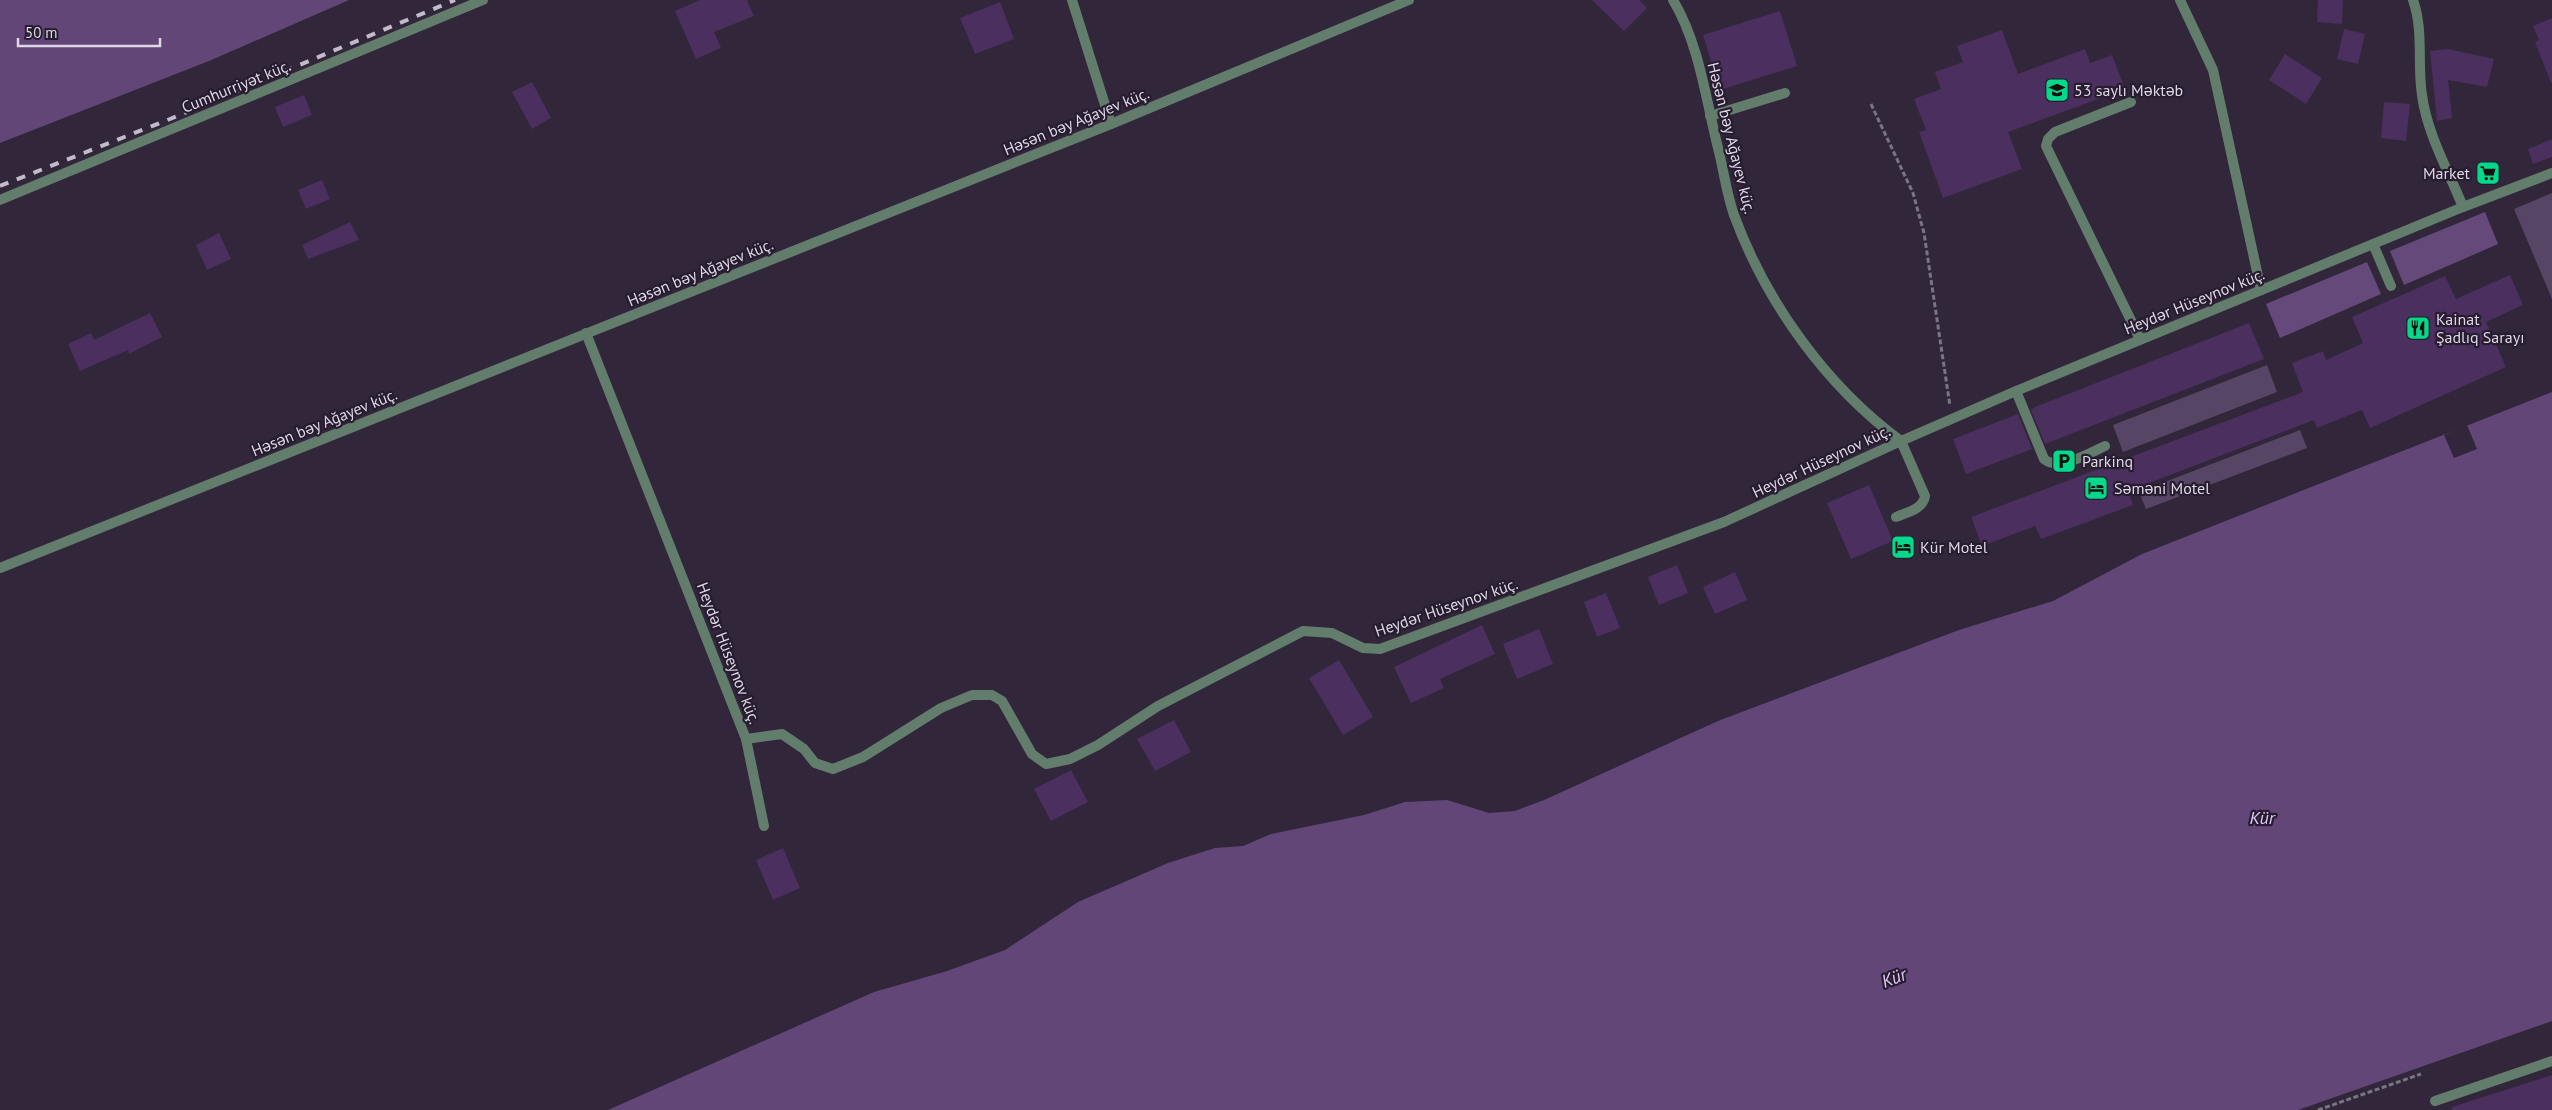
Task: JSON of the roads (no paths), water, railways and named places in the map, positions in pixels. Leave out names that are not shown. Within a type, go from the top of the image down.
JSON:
[{"type":"street","name":"Cumhurriyət küç.","points":[[0,200],[483,0]]},
{"type":"street","points":[[1072,0],[1111,124]]},
{"type":"street","name":"Həsən bəy Ağayev küç.","points":[[0,568],[1111,124],[1409,0]]},
{"type":"street","name":"Həsən bəy Ağayev küç.","points":[[1673,0],[1685,20],[1733,213],[1757,269],[1782,310],[1824,369],[1873,420],[1901,441]]},
{"type":"street","points":[[2180,0],[2213,70],[2261,290]]},
{"type":"street","points":[[2413,0],[2418,15],[2422,96],[2431,128],[2463,207]]},
{"type":"street","points":[[1710,116],[1785,92]]},
{"type":"street","points":[[2131,102],[2055,132],[2048,139],[2046,146],[2048,155],[2140,339]]},
{"type":"street","name":"Heydər Hüseynov küç.","points":[[586,333],[746,739],[782,734],[804,749],[815,763],[833,769],[863,757],[941,708],[972,695],[992,695],[1002,700],[1032,754],[1046,764],[1070,759],[1098,745],[1158,706],[1303,631],[1332,633],[1363,648],[1380,649],[1724,522],[2016,391],[2463,207],[2552,173]]},
{"type":"street","points":[[2373,244],[2391,286]]},
{"type":"street","points":[[2016,391],[2044,459],[2050,464],[2059,464],[2105,446]]},
{"type":"street","points":[[1896,518],[1919,507],[1924,502],[1925,496],[1901,441]]},
{"type":"street","points":[[746,739],[764,826]]},
{"type":"street","points":[[2435,1101],[2552,1061]]},
{"type":"water","points":[[0,0],[349,0],[209,61],[0,143]]},
{"type":"water","name":"Kür","points":[[2552,392],[2552,1021],[2298,1110],[608,1110],[874,992],[947,971],[1005,950],[1078,902],[1168,863],[1215,848],[1243,846],[1271,834],[1364,815],[1405,802],[1447,800],[1489,813],[1515,811],[1544,800],[1718,721],[1959,630],[2053,601],[2142,554]]},
{"type":"railway","points":[[0,186],[170,119],[455,0]]},
{"type":"place","name":"53 saylı Məktəb","points":[[2057,90]]},
{"type":"place","name":"Market","points":[[2488,173]]},
{"type":"place","name":"Kainat Şadlıq Sarayı","points":[[2418,328]]},
{"type":"place","name":"Parkinq","points":[[2064,461]]},
{"type":"place","name":"Səməni Motel","points":[[2096,488]]},
{"type":"place","name":"Kür Motel","points":[[1903,547]]}]
